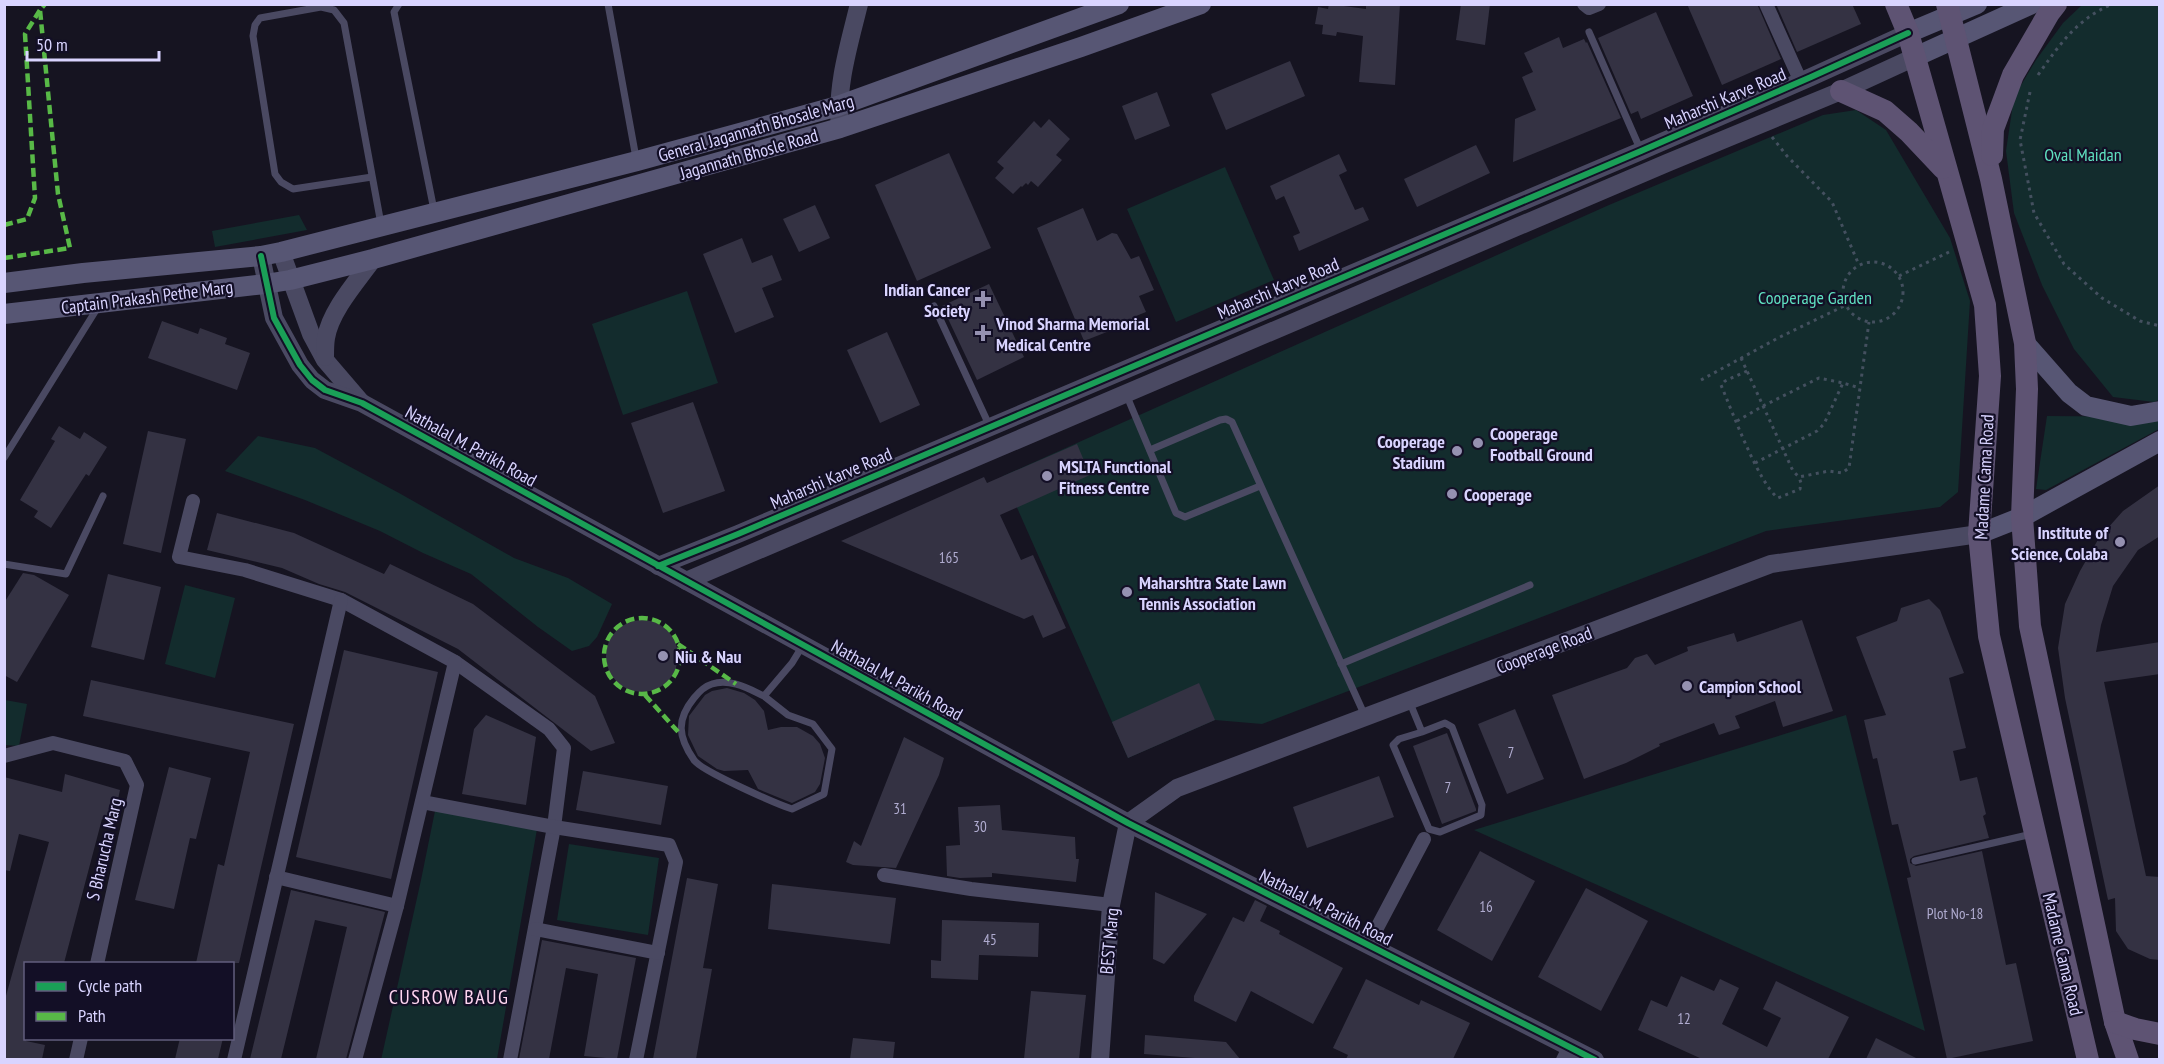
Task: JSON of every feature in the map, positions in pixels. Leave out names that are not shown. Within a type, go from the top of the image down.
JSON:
[{"type":"main road","name":"General Jagannath Bhosale Marg","points":[[281,252],[637,161],[838,106],[1119,4]]},
{"type":"main road","name":"Jagannath Bhosle Road","points":[[290,280],[373,259],[840,128],[1201,4]]},
{"type":"main road","name":"Madame Cama Road","points":[[1896,4],[1908,33],[1985,305],[1990,376],[1979,534],[1989,636],[2088,1059]]},
{"type":"main road","name":"Maharshi Karve Road","points":[[1908,33],[1949,10],[1977,4]]},
{"type":"main road","name":"Maharshi Karve Road","points":[[1915,57],[2032,4]]},
{"type":"main road","points":[[1991,179],[1994,129],[2013,75],[2056,4]]},
{"type":"main road","name":"Madame Cama Road","points":[[1949,10],[1991,179],[2025,343],[2027,389],[2022,517],[2030,626],[2115,1022],[2128,1059]]},
{"type":"main road","points":[[1841,91],[1885,111],[1947,171]]},
{"type":"main road","name":"Captain Prakash Pethe Marg","points":[[4,283],[281,252]]},
{"type":"main road","name":"Captain Prakash Pethe Marg","points":[[4,314],[290,280]]},
{"type":"main road","points":[[2025,343],[2069,393],[2086,406],[2131,416],[2160,411]]},
{"type":"main road","points":[[1979,534],[2022,517],[2160,441]]},
{"type":"main road","points":[[2115,1022],[2160,1034]]},
{"type":"street","points":[[840,128],[838,106],[843,69],[859,4]]},
{"type":"street","points":[[1584,4],[1589,8],[1599,4]]},
{"type":"street","points":[[1766,4],[1801,82]]},
{"type":"street","name":"Maharshi Karve Road","points":[[658,566],[1641,151],[1908,33]]},
{"type":"street","name":"Maharshi Karve Road","points":[[686,581],[1841,91],[1915,57]]},
{"type":"street","name":"Nathalal M. Parikh Road","points":[[281,252],[290,280],[325,360],[362,403]]},
{"type":"street","name":"Nathalal M. Parikh Road","points":[[261,256],[274,318],[293,353],[312,380],[325,390],[362,403],[1128,823],[1368,945],[1566,1054],[1594,1059]]},
{"type":"street","points":[[325,360],[326,336],[333,319],[347,294],[373,259]]},
{"type":"street","points":[[293,353],[315,340]]},
{"type":"street","points":[[193,501],[179,557],[245,570],[341,600],[455,662],[549,729],[564,748],[554,828],[510,1059]]},
{"type":"street","name":"Cooperage Road","points":[[1128,823],[1177,788],[1771,564],[1979,534]]},
{"type":"street","points":[[234,1059],[341,600]]},
{"type":"street","points":[[355,1059],[398,906],[455,662]]},
{"type":"street","name":"S Bharucha Marg","points":[[4,756],[53,743],[125,761],[137,785],[97,962]]},
{"type":"street","points":[[422,802],[554,828],[669,845],[676,862],[636,1059]]},
{"type":"street","name":"BEST Marg","points":[[1100,1059],[1111,905],[1128,823]]},
{"type":"street","points":[[1368,945],[1424,839]]},
{"type":"street","points":[[884,875],[971,889],[1111,905]]},
{"type":"street","points":[[276,877],[398,906]]},
{"type":"street","points":[[535,929],[658,953]]},
{"type":"street","points":[[76,1059],[81,1040]]},
{"type":"lane","points":[[399,4],[394,12],[434,213]]},
{"type":"lane","points":[[608,4],[637,161]]},
{"type":"lane","points":[[372,177],[293,189],[281,182],[275,174],[253,36],[255,25],[260,18],[321,8],[334,10],[344,23],[372,177],[381,227]]},
{"type":"lane","points":[[1589,32],[1641,151]]},
{"type":"lane","points":[[4,458],[101,302]]},
{"type":"lane","points":[[934,306],[990,427]]},
{"type":"lane","points":[[1126,394],[1176,513],[1180,516],[1185,517],[1260,486]]},
{"type":"lane","points":[[1150,450],[1226,419],[1232,422],[1365,717]]},
{"type":"lane","points":[[4,564],[66,574],[103,496]]},
{"type":"lane","points":[[1341,664],[1530,585]]},
{"type":"lane","points":[[764,696],[792,663],[803,645]]},
{"type":"lane","points":[[711,684],[736,684],[764,696],[788,715],[813,724],[832,748],[824,794],[792,809],[770,801],[695,763],[680,734],[682,714],[697,693],[711,684]]},
{"type":"lane","points":[[1409,700],[1422,732]]},
{"type":"lane","points":[[1445,723],[1452,727],[1482,805],[1481,815],[1440,832],[1429,829],[1393,745],[1399,739],[1422,732],[1445,723]]},
{"type":"lane","points":[[1915,861],[2035,833]]},
{"type":"path","points":[[2038,75],[2066,36],[2093,13],[2112,4]]},
{"type":"path","points":[[2031,84],[2020,140],[2034,213],[2064,264],[2102,298],[2140,321],[2160,326]]},
{"type":"path","points":[[1763,123],[1768,133],[1787,156],[1832,202],[1859,265]]},
{"type":"path","points":[[1899,276],[1967,244]]},
{"type":"path","points":[[1874,261],[1883,263],[1893,268],[1899,276],[1904,295],[1896,313],[1888,319],[1879,322],[1859,319],[1846,305],[1844,285],[1847,275],[1859,265],[1874,261]]},
{"type":"path","points":[[1701,380],[1846,305]]},
{"type":"path","points":[[1799,477],[1829,471],[1842,473],[1849,468],[1869,322]]},
{"type":"path","points":[[1741,358],[1793,471],[1801,483],[1800,489],[1779,498],[1772,493],[1755,463],[1721,385],[1746,370]]},
{"type":"path","points":[[1737,421],[1762,405],[1819,378],[1860,388]]},
{"type":"path","points":[[1755,463],[1817,431],[1824,424],[1843,384]]},
{"type":"green space","name":"Oval Maidan","points":[[2082,5],[2159,5],[2159,400],[2154,402],[2113,397],[2074,349],[2042,285],[2014,213],[2006,151],[2014,97],[2036,60],[2063,23]]},
{"type":"green space","name":"Cooperage Garden","points":[[1856,110],[1886,130],[1950,238],[1970,301],[1958,492],[1940,507],[1766,531],[1262,724],[1215,720],[1128,758],[1003,476],[1609,205],[1823,115]]},
{"type":"green space","points":[[1225,167],[1274,280],[1176,322],[1127,209]]},
{"type":"green space","points":[[299,215],[307,230],[215,247],[212,231]]},
{"type":"green space","points":[[687,291],[718,383],[623,415],[592,324]]},
{"type":"green space","points":[[2047,416],[2159,417],[2159,429],[2046,490],[2036,489]]},
{"type":"green space","points":[[258,436],[315,448],[514,558],[568,578],[612,604],[597,637],[589,646],[572,651],[471,574],[380,531],[305,500],[225,471]]},
{"type":"green space","points":[[185,585],[235,598],[215,678],[165,664]]},
{"type":"green space","points":[[5,700],[27,704],[19,746],[5,745]]},
{"type":"green space","points":[[1846,715],[1925,1031],[1474,830]]},
{"type":"green space","points":[[435,811],[537,829],[497,1059],[381,1060]]},
{"type":"green space","points":[[569,844],[659,858],[648,935],[557,920]]},
{"type":"water","points":[[643,631],[651,633],[639,644],[636,656],[648,674],[647,680],[636,684],[617,675],[612,665],[611,655],[615,644],[625,636]]},
{"type":"building","points":[[1329,4],[1366,9],[1366,4],[1400,4],[1395,85],[1359,82],[1363,36],[1337,32],[1336,36],[1322,34],[1323,25],[1315,24],[1318,7],[1328,9]]},
{"type":"building","points":[[1461,4],[1490,4],[1485,45],[1456,40]]},
{"type":"building","points":[[1687,4],[1757,4],[1781,59],[1722,85]]},
{"type":"building","points":[[1776,4],[1852,4],[1861,24],[1797,52]]},
{"type":"building","points":[[1656,12],[1693,96],[1641,119],[1638,111],[1631,114],[1598,38]]},
{"type":"building","points":[[1559,37],[1563,48],[1584,39],[1587,42],[1621,118],[1513,162],[1515,119],[1536,110],[1522,77],[1533,72],[1524,53]]},
{"type":"building","points":[[1290,61],[1305,96],[1226,130],[1211,94]]},
{"type":"building","points":[[1157,92],[1170,126],[1135,140],[1122,106]]},
{"type":"building","points":[[1049,119],[1070,139],[1056,155],[1062,160],[1038,187],[1031,181],[1028,185],[1026,183],[1021,186],[1013,194],[995,178],[1004,168],[997,162],[1034,121],[1041,128]]},
{"type":"building","points":[[1476,145],[1490,173],[1417,207],[1404,179]]},
{"type":"building","points":[[949,153],[991,248],[917,281],[875,185]]},
{"type":"building","points":[[1339,154],[1347,171],[1339,175],[1355,210],[1363,207],[1369,220],[1299,251],[1293,236],[1300,233],[1284,196],[1276,200],[1270,186]]},
{"type":"building","points":[[815,205],[830,238],[799,252],[783,219]]},
{"type":"building","points":[[1083,208],[1097,241],[1112,233],[1117,234],[1131,259],[1139,256],[1154,290],[1139,296],[1146,312],[1136,316],[1138,324],[1118,332],[1117,328],[1084,341],[1037,228]]},
{"type":"building","points":[[742,238],[752,263],[772,255],[782,280],[762,288],[774,317],[735,333],[703,254]]},
{"type":"building","points":[[989,284],[1024,357],[977,380],[942,306]]},
{"type":"building","points":[[162,321],[198,334],[200,328],[227,338],[225,344],[250,353],[237,390],[148,358]]},
{"type":"building","points":[[887,332],[920,405],[880,423],[847,350]]},
{"type":"building","points":[[693,402],[725,491],[663,513],[631,423]]},
{"type":"building","points":[[59,426],[80,439],[84,432],[107,447],[89,476],[86,474],[51,528],[34,517],[38,511],[20,500],[55,441],[51,439]]},
{"type":"building","points":[[148,431],[186,439],[161,553],[123,544]]},
{"type":"building","points":[[1077,444],[1090,475],[1000,515],[1021,560],[1033,555],[1066,628],[1043,638],[1033,615],[1024,619],[841,541],[984,477],[987,483]]},
{"type":"building","points":[[2160,485],[2160,536],[2138,550],[2113,586],[2101,625],[2096,652],[2160,642],[2160,674],[2104,682],[2146,876],[2160,877],[2160,960],[2150,959],[2128,949],[2116,931],[2115,898],[2108,900],[2065,698],[2058,648],[2065,604],[2099,538],[2123,511]]},
{"type":"building","points":[[217,513],[294,533],[384,574],[390,564],[473,604],[595,696],[615,743],[591,751],[458,649],[345,592],[282,568],[207,550]]},
{"type":"building","points":[[23,573],[34,575],[69,595],[17,682],[4,675],[4,603]]},
{"type":"building","points":[[108,574],[161,587],[144,660],[91,647]]},
{"type":"building","points":[[1929,599],[1940,610],[1964,673],[1949,678],[1966,748],[1953,751],[1960,781],[1977,777],[1989,838],[1914,856],[1910,859],[1910,863],[1916,866],[1982,851],[2006,965],[2016,963],[2033,1041],[1947,1059],[1907,878],[1911,877],[1898,824],[1892,825],[1877,758],[1873,759],[1864,720],[1886,715],[1856,637],[1897,621],[1901,608]]},
{"type":"building","points":[[642,620],[656,623],[668,630],[675,642],[678,656],[675,670],[668,682],[656,689],[642,692],[628,689],[616,682],[609,670],[606,656],[609,642],[616,630],[628,623]]},
{"type":"building","points":[[1802,620],[1833,711],[1783,727],[1775,701],[1735,716],[1740,728],[1719,735],[1714,723],[1659,744],[1660,746],[1626,763],[1584,779],[1552,695],[1627,668],[1635,658],[1647,654],[1655,665],[1688,651],[1687,647],[1734,633],[1737,642]]},
{"type":"building","points":[[344,650],[438,672],[391,879],[296,857]]},
{"type":"building","points":[[91,680],[294,724],[239,963],[196,962],[218,864],[224,866],[250,752],[83,716]]},
{"type":"building","points":[[1199,683],[1215,720],[1128,758],[1112,722]]},
{"type":"building","points":[[727,688],[744,693],[755,700],[764,711],[768,730],[797,727],[813,736],[820,744],[825,758],[820,784],[815,792],[792,803],[758,789],[748,770],[724,771],[698,756],[688,735],[689,716],[705,695]]},
{"type":"building","points":[[1515,709],[1544,779],[1507,794],[1478,724]]},
{"type":"building","points":[[486,715],[536,737],[526,805],[462,794],[474,729]]},
{"type":"building","points":[[1447,733],[1476,811],[1442,824],[1413,746]]},
{"type":"building","points":[[904,737],[944,758],[939,775],[896,868],[853,865],[846,862],[854,841],[861,846]]},
{"type":"building","points":[[169,767],[211,778],[196,839],[190,838],[174,909],[135,900]]},
{"type":"building","points":[[583,771],[668,786],[661,825],[576,810]]},
{"type":"building","points":[[65,774],[120,790],[113,822],[102,819],[64,962],[24,962],[24,1040],[45,1045],[42,1059],[4,1059],[4,1003],[49,842],[19,834],[10,871],[4,870],[4,777],[62,792]]},
{"type":"building","points":[[1379,776],[1394,817],[1307,848],[1293,807]]},
{"type":"building","points":[[1000,805],[1002,830],[1075,837],[1076,859],[1079,859],[1076,882],[992,873],[992,877],[947,876],[946,846],[960,845],[958,807]]},
{"type":"building","points":[[1480,851],[1535,881],[1492,961],[1437,930]]},
{"type":"building","points":[[687,878],[718,884],[703,968],[712,969],[696,1059],[653,1059]]},
{"type":"building","points":[[772,884],[896,898],[890,944],[768,929]]},
{"type":"building","points":[[1586,888],[1648,921],[1601,1011],[1538,977]]},
{"type":"building","points":[[291,890],[385,912],[346,1059],[316,1059],[347,927],[315,920],[281,1059],[250,1059]]},
{"type":"building","points":[[1155,892],[1207,914],[1164,964],[1153,959]]},
{"type":"building","points":[[1255,900],[1267,906],[1260,921],[1280,931],[1279,934],[1343,968],[1313,1024],[1251,991],[1236,1022],[1194,1001],[1194,996],[1233,917],[1244,922]]},
{"type":"building","points":[[942,920],[1039,923],[1038,957],[979,955],[978,980],[931,978],[931,960],[941,961]]},
{"type":"building","points":[[542,940],[636,958],[617,1059],[584,1056],[598,974],[566,968],[549,1059],[519,1059]]},
{"type":"building","points":[[1681,976],[1714,991],[1720,979],[1739,988],[1722,1024],[1767,1047],[1781,1018],[1763,1009],[1776,981],[1849,1017],[1828,1059],[1702,1059],[1638,1030],[1651,1000],[1667,1007]]},
{"type":"building","points":[[1366,979],[1419,1005],[1421,1000],[1470,1023],[1453,1059],[1346,1059],[1348,1055],[1333,1048]]},
{"type":"building","points":[[1031,991],[1086,995],[1079,1059],[1024,1059]]},
{"type":"building","points":[[1145,1035],[1226,1042],[1240,1059],[1144,1054]]},
{"type":"building","points":[[853,1038],[895,1042],[893,1059],[850,1059]]},
{"type":"building","points":[[1876,1038],[1918,1059],[1866,1059]]},
{"type":"building","points":[[180,1040],[223,1040],[218,1059],[175,1059]]},
{"type":"marked path","points":[[4,258],[70,248],[58,194],[40,10],[45,4]]},
{"type":"marked path","points":[[4,225],[27,219],[35,198],[25,34],[40,10]]},
{"type":"marked path","points":[[642,618],[656,621],[669,629],[677,642],[680,656],[677,670],[669,683],[656,691],[642,694],[628,691],[615,683],[607,670],[604,656],[607,642],[615,629],[628,621],[642,618]]},
{"type":"marked path","points":[[678,644],[736,684]]},
{"type":"marked path","points":[[645,695],[680,734]]},
{"type":"cycle path","points":[[658,566],[1641,151],[1908,33]]},
{"type":"cycle path","points":[[261,256],[274,318],[300,365],[312,380],[325,390],[362,403],[1128,823],[1595,1060]]},
{"type":"place","name":"Indian Cancer Society","points":[[983,299]]},
{"type":"place","name":"Vinod Sharma Memorial Medical Centre","points":[[983,333]]},
{"type":"place","name":"Cooperage Football Ground","points":[[1478,443]]},
{"type":"place","name":"Cooperage Stadium","points":[[1457,451]]},
{"type":"place","name":"MSLTA Functional Fitness Centre","points":[[1047,476]]},
{"type":"place","name":"Cooperage","points":[[1452,494]]},
{"type":"place","name":"Institute of Science, Colaba","points":[[2120,542]]},
{"type":"place","name":"Maharshtra State Lawn Tennis Association","points":[[1127,592]]},
{"type":"place","name":"Niu & Nau","points":[[663,656]]},
{"type":"place","name":"Campion School","points":[[1687,686]]},
{"type":"district","name":"CUSROW BAUG","points":[[449,997]]}]
